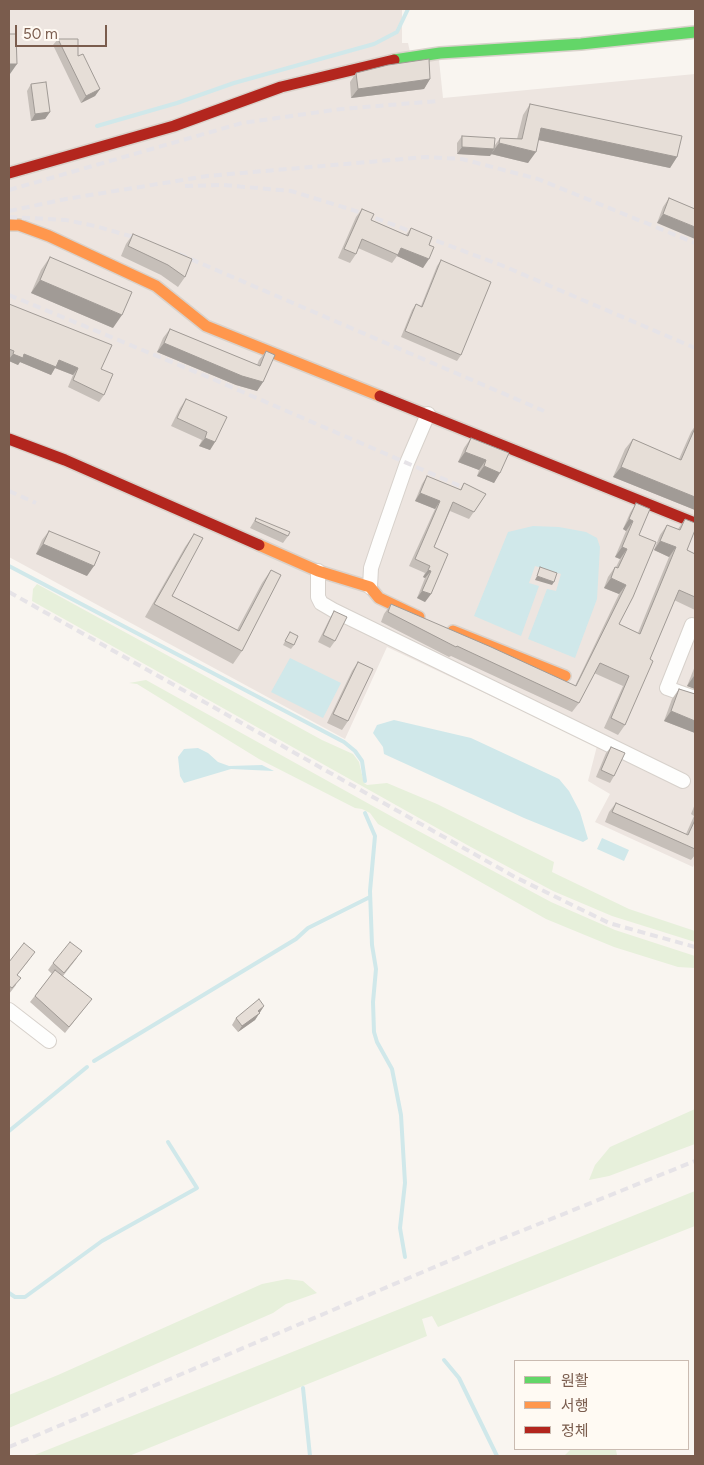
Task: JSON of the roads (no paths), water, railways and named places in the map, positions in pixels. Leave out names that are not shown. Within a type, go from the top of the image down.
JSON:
[{"type":"street","points":[[9,173],[174,126],[281,87],[379,62],[440,53],[581,44],[695,32]]},
{"type":"street","points":[[9,224],[19,225],[49,236],[156,286],[206,326],[695,523]]},
{"type":"street","points":[[370,587],[371,568],[380,541],[407,463],[428,414]]},
{"type":"street","points":[[9,439],[65,460],[318,571],[370,587],[379,598],[426,620]]},
{"type":"street","points":[[318,571],[318,597],[321,603],[332,610],[683,781]]},
{"type":"street","points":[[692,625],[668,688],[695,698]]},
{"type":"street","points":[[445,628],[565,676]]},
{"type":"street","points":[[9,1010],[50,1041]]},
{"type":"water","points":[[533,526],[559,527],[586,532],[597,538],[600,547],[597,599],[575,658],[528,639],[547,589],[556,591],[561,574],[535,566],[529,583],[539,586],[521,636],[474,616],[508,532]]},
{"type":"water","points":[[290,658],[341,683],[323,718],[271,692]]},
{"type":"water","points":[[394,720],[471,738],[559,779],[569,791],[580,812],[588,839],[583,842],[524,818],[384,754],[383,747],[373,733],[377,725]]},
{"type":"water","points":[[198,748],[208,753],[218,762],[229,766],[262,765],[274,771],[231,769],[184,783],[180,776],[178,757],[184,749]]},
{"type":"water","points":[[602,838],[629,850],[624,861],[597,849]]},
{"type":"waterway","points":[[97,126],[177,103],[234,83],[374,44],[397,32],[408,9]]},
{"type":"waterway","points":[[9,566],[344,742],[355,751],[362,761],[365,781]]},
{"type":"waterway","points":[[365,813],[375,836],[370,891],[372,945],[376,969],[373,1002],[374,1032],[377,1042],[392,1069],[401,1115],[405,1183],[400,1228],[405,1257]]},
{"type":"waterway","points":[[94,1061],[296,939],[308,928],[370,897]]},
{"type":"waterway","points":[[9,1131],[87,1067]]},
{"type":"waterway","points":[[9,1293],[15,1297],[25,1297],[102,1241],[197,1188],[168,1142]]},
{"type":"waterway","points":[[444,1360],[459,1378],[497,1456]]},
{"type":"waterway","points":[[303,1388],[310,1456]]},
{"type":"railway","points":[[9,190],[242,123],[341,109],[438,101]]},
{"type":"railway","points":[[9,211],[66,199],[207,176],[426,157],[462,159],[538,179],[695,243]]},
{"type":"railway","points":[[185,186],[223,185],[291,191],[359,212],[501,265],[695,348]]},
{"type":"railway","points":[[9,217],[66,220],[144,240]]},
{"type":"railway","points":[[179,254],[544,411]]},
{"type":"railway","points":[[9,295],[208,377],[474,492]]},
{"type":"railway","points":[[9,491],[36,503]]},
{"type":"railway","points":[[9,592],[515,877],[609,923],[695,947]]},
{"type":"railway","points":[[9,1447],[489,1244],[695,1161]]}]
